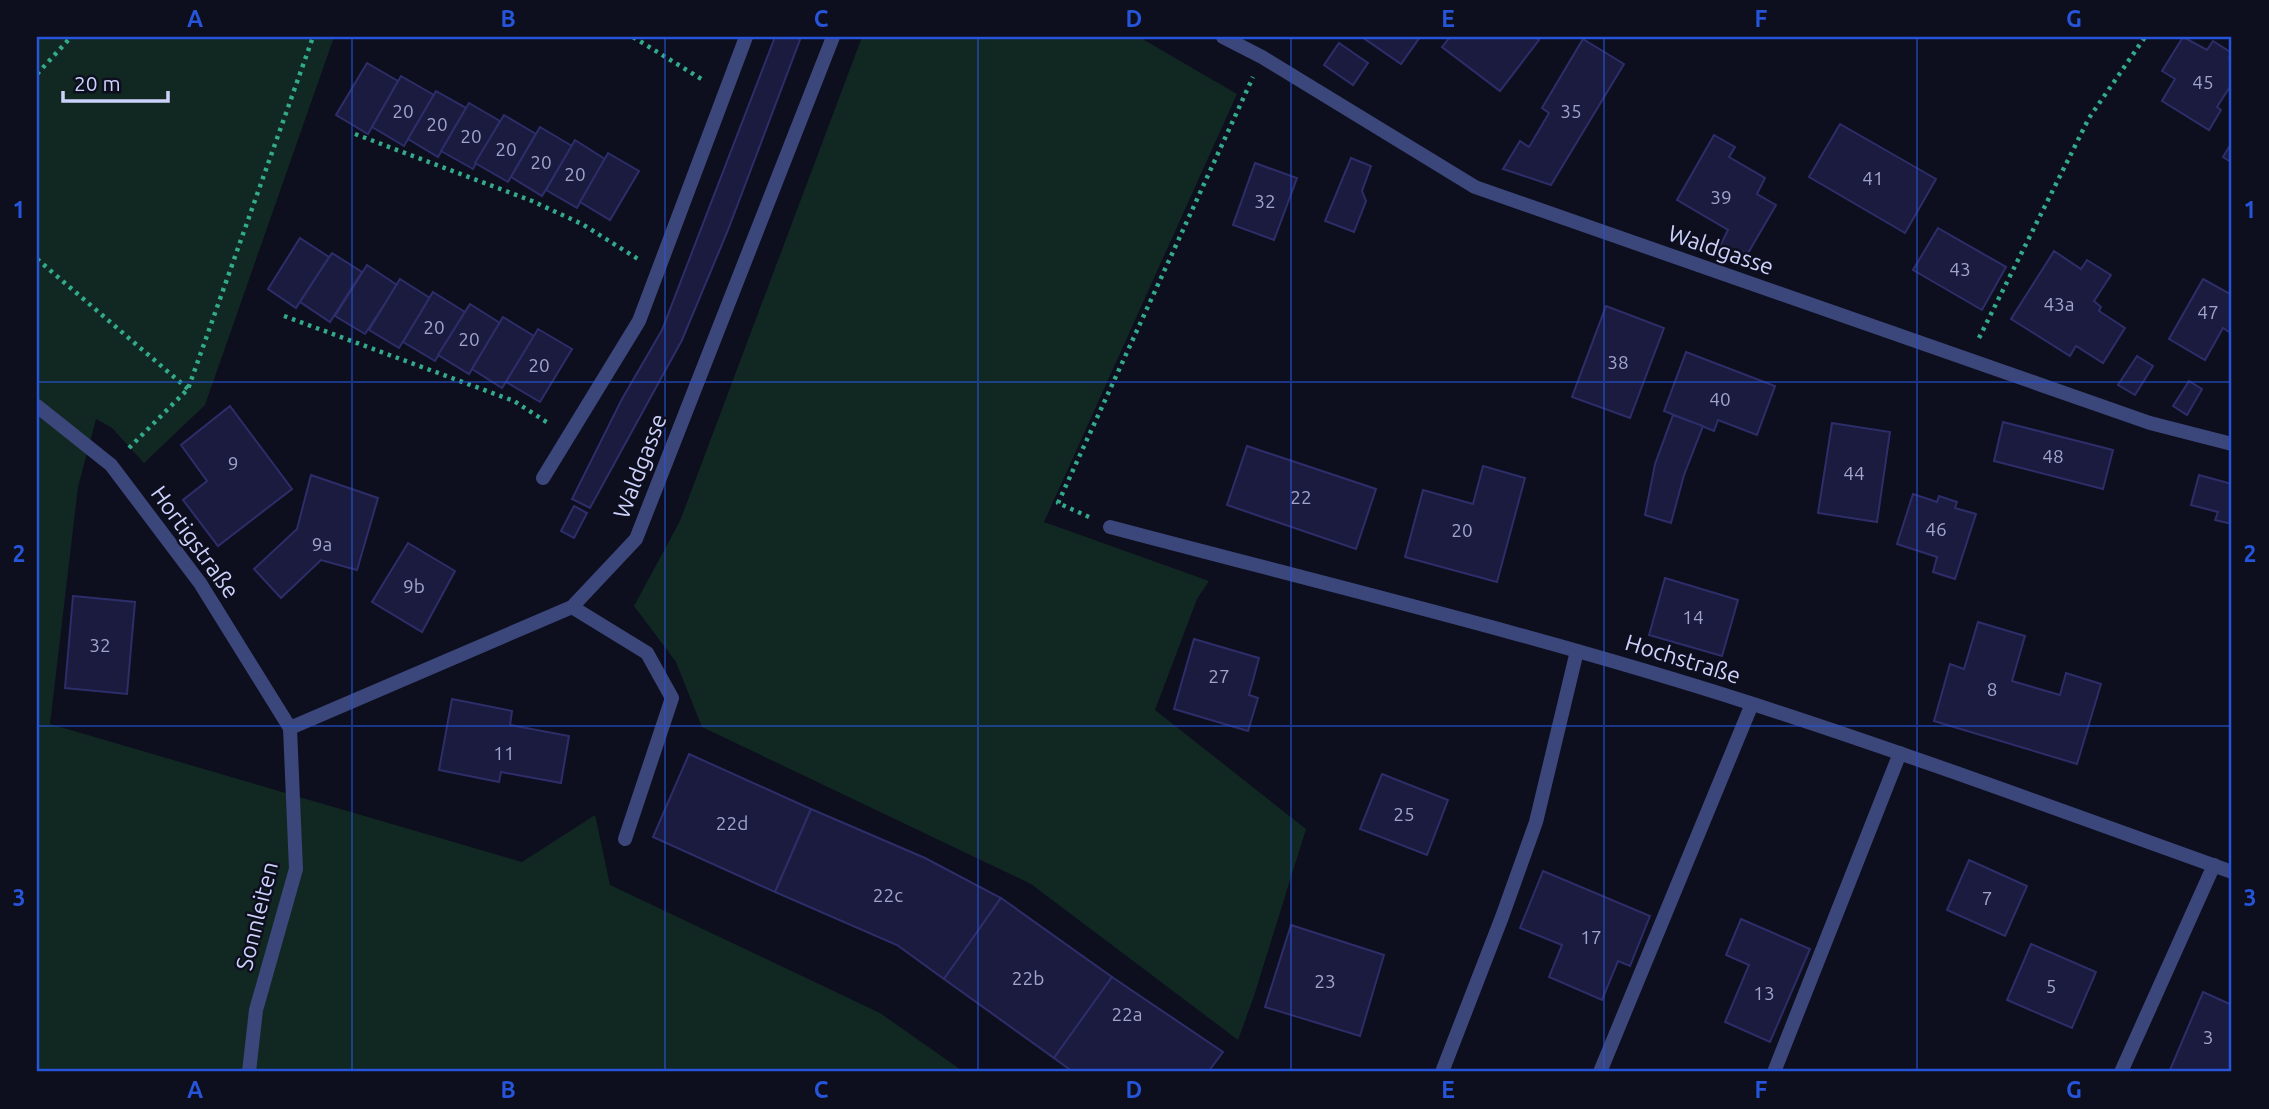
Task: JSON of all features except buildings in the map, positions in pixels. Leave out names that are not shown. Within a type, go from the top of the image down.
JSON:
[{"type":"street","points":[[543,478],[639,321],[746,37]]},
{"type":"street","name":"Waldgasse","points":[[290,728],[572,607],[636,539],[833,37]]},
{"type":"street","name":"Waldgasse","points":[[1223,37],[1475,187],[2150,423],[2232,444]]},
{"type":"street","name":"Hortigstraße","points":[[37,406],[111,465],[200,583],[290,728]]},
{"type":"street","name":"Hochstraße","points":[[1110,527],[1577,651],[1752,704],[1900,753],[2232,872]]},
{"type":"street","points":[[572,607],[646,653],[672,698],[625,839]]},
{"type":"street","points":[[1442,1072],[1536,822],[1577,651]]},
{"type":"street","points":[[1600,1072],[1752,704]]},
{"type":"street","name":"Sonnleiten","points":[[250,1072],[256,1010],[296,869],[290,728]]},
{"type":"street","points":[[1774,1072],[1900,753]]},
{"type":"street","points":[[2121,1072],[2214,865]]},
{"type":"path","points":[[37,74],[71,37]]},
{"type":"path","points":[[111,465],[188,389],[313,37]]},
{"type":"path","points":[[633,37],[725,95]]},
{"type":"path","points":[[1968,360],[2089,118],[2145,37]]},
{"type":"path","points":[[1110,527],[1058,503],[1262,58]]},
{"type":"path","points":[[355,134],[532,201],[582,224],[658,270]]},
{"type":"path","points":[[37,259],[188,389]]},
{"type":"path","points":[[284,316],[514,401],[568,437]]},
{"type":"green space","points":[[37,37],[334,37],[205,405],[144,463],[112,428],[96,419],[78,487],[50,724],[522,862],[595,815],[610,885],[880,1013],[964,1072],[37,1072]]},
{"type":"green space","points":[[862,37],[1139,37],[1237,94],[1044,522],[1209,581],[1197,599],[1155,710],[1306,829],[1238,1040],[1031,884],[702,727],[676,662],[634,606],[680,521]]}]
